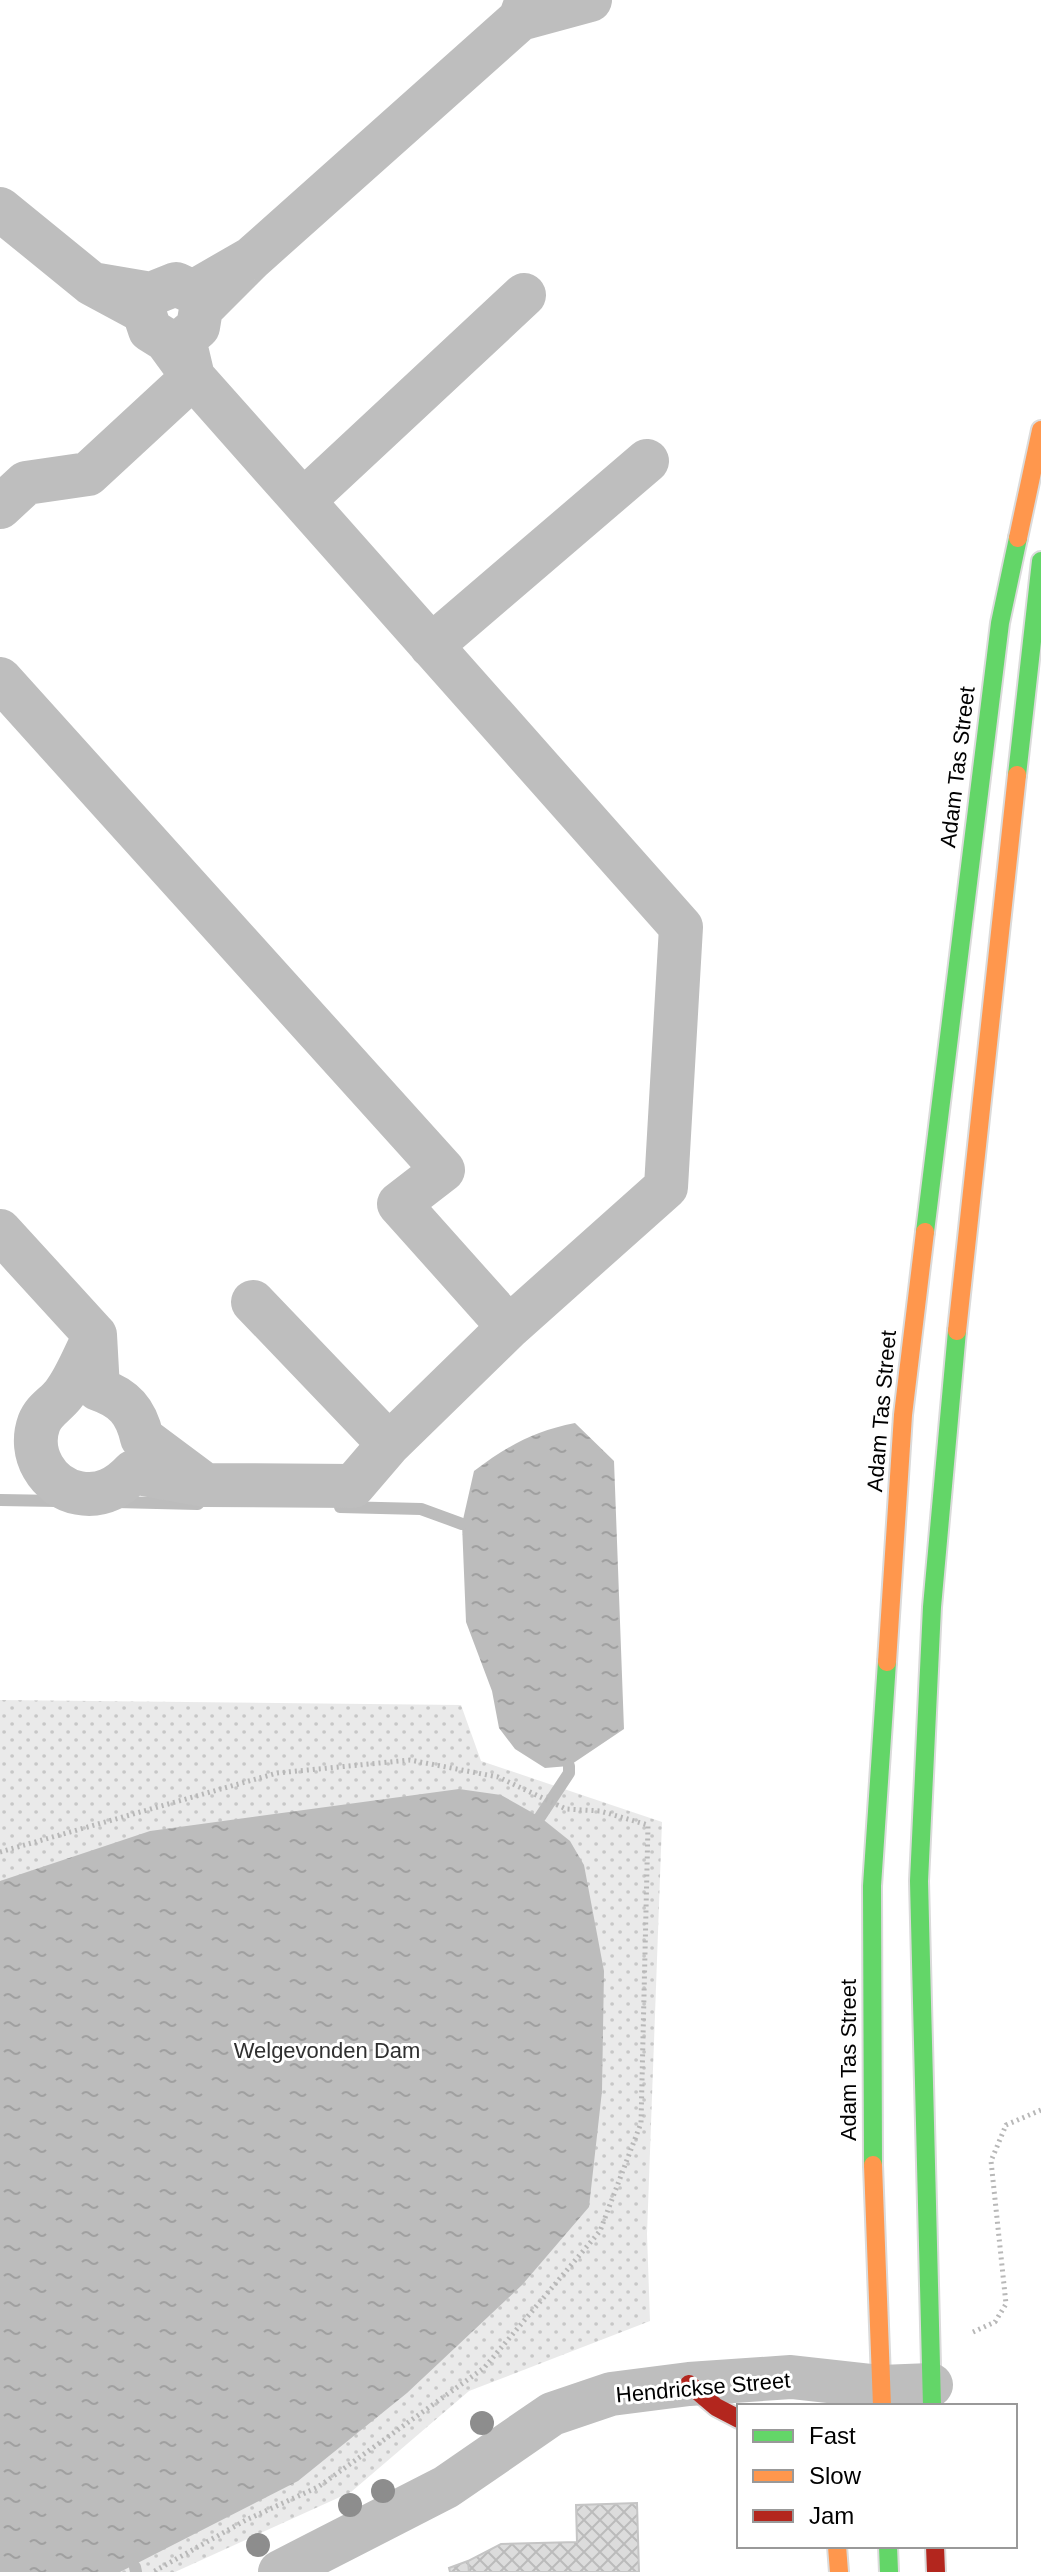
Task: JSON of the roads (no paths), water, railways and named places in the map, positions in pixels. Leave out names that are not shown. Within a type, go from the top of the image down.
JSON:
[{"type":"main road","name":"Adam Tas Street","points":[[882,2397],[870,2090],[872,1886],[903,1415],[1000,623],[1041,430]]},
{"type":"main road","points":[[931,2396],[919,1881],[932,1607],[964,1247],[1041,561]]},
{"type":"main road","points":[[689,2384],[716,2407],[737,2418]]},
{"type":"main road","points":[[837,2548],[839,2572]]},
{"type":"main road","points":[[888,2548],[889,2572]]},
{"type":"main road","points":[[935,2548],[936,2572]]},
{"type":"street","points":[[193,377],[184,339],[198,327],[201,309],[252,258],[523,10],[590,0]]},
{"type":"street","points":[[0,209],[92,284],[144,312],[150,330],[166,340],[193,377],[681,927],[666,1187],[509,1327],[389,1444],[353,1486],[205,1485],[133,1472],[121,1485],[88,1495],[63,1488],[44,1470],[37,1455],[40,1421],[63,1395],[95,1335]]},
{"type":"street","points":[[92,284],[151,294],[176,284],[193,292],[252,258]]},
{"type":"street","points":[[303,501],[524,295]]},
{"type":"street","points":[[0,507],[26,483],[88,474],[193,377]]},
{"type":"street","points":[[431,646],[647,461]]},
{"type":"street","points":[[0,679],[443,1170],[399,1204],[509,1327]]},
{"type":"street","points":[[0,1231],[95,1335],[98,1389],[115,1395],[129,1406],[138,1421],[142,1438],[205,1485]]},
{"type":"street","points":[[253,1302],[389,1444]]},
{"type":"street","name":"Hendrickse Street","points":[[280,2572],[446,2487],[552,2414],[611,2394],[689,2384],[791,2377],[882,2397],[931,2396]]},
{"type":"water","points":[[575,1423],[614,1461],[624,1729],[569,1766],[545,1768],[515,1749],[499,1728],[492,1691],[466,1622],[462,1524],[474,1471],[522,1441]]},
{"type":"water","name":"Welgevonden Dam","points":[[459,1789],[501,1795],[540,1817],[570,1841],[584,1865],[604,1971],[602,2091],[589,2207],[522,2285],[407,2393],[298,2481],[120,2572],[0,2572],[0,1881],[150,1831]]},
{"type":"waterway","points":[[0,1500],[58,1501]]},
{"type":"waterway","points":[[116,1502],[198,1504]]},
{"type":"waterway","points":[[340,1507],[421,1509],[462,1524]]},
{"type":"waterway","points":[[540,1817],[569,1773],[569,1766]]},
{"type":"waterway","points":[[135,2567],[136,2572]]}]
